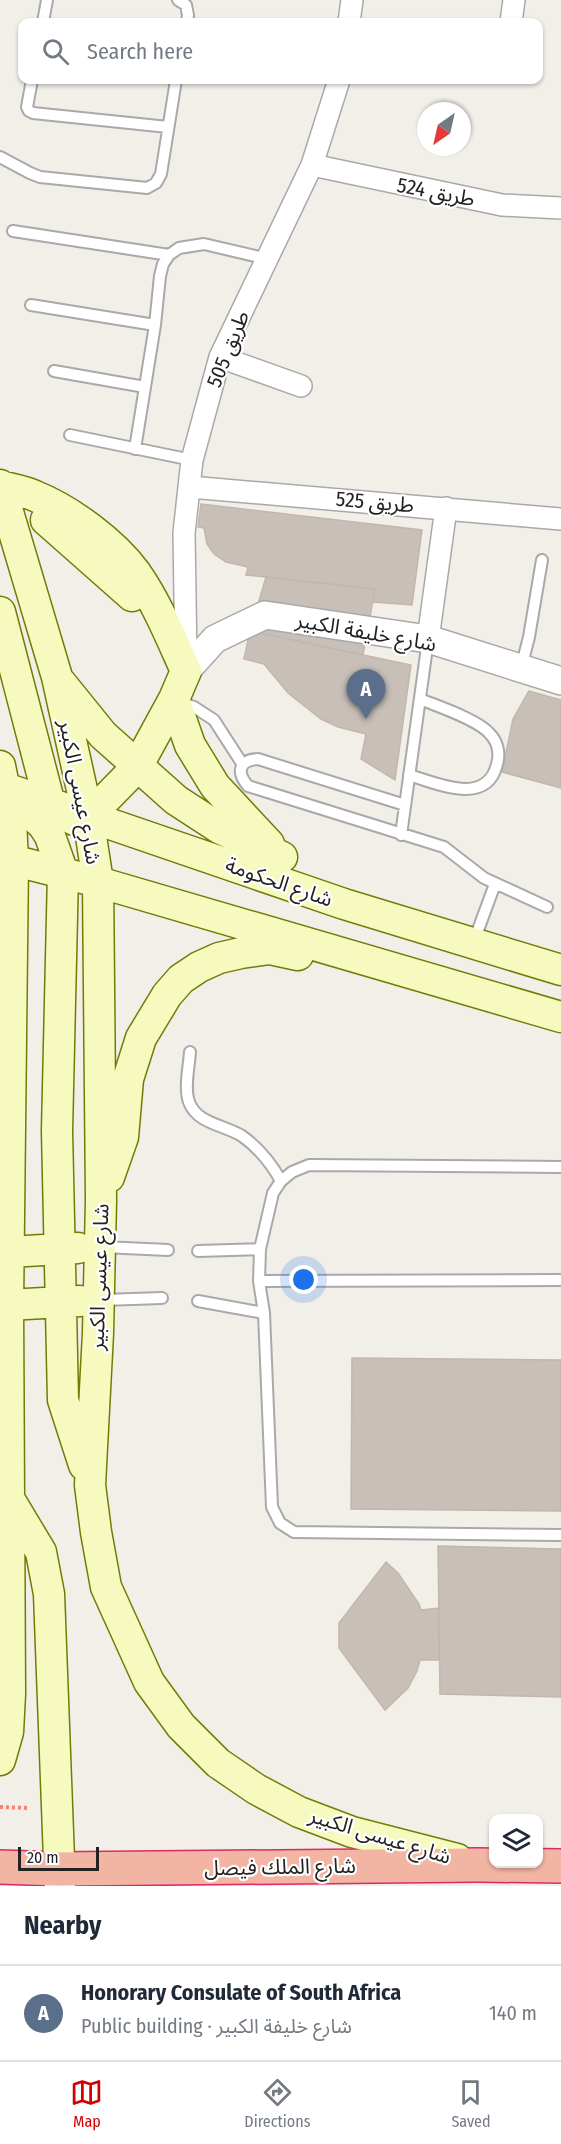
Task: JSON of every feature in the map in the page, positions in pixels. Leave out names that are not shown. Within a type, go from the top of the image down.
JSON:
[{"type":"highway","name":"شارع الملك فيصل","points":[[0,1867],[59,1877],[477,1864],[561,1866]]},
{"type":"main road","points":[[0,486],[91,558],[136,600],[186,671],[174,699],[137,767],[88,817]]},
{"type":"main road","name":"شارع عيسى الكبير","points":[[0,486],[57,677],[88,817],[98,882],[101,1200],[99,1300],[90,1485],[106,1587],[149,1682],[181,1726],[218,1763],[256,1789],[299,1812],[352,1832],[477,1864]]},
{"type":"main road","points":[[0,612],[49,816],[50,836],[63,873],[57,1109],[63,1400],[90,1485]]},
{"type":"main road","points":[[57,677],[103,735],[176,800],[219,828],[282,857]]},
{"type":"main road","points":[[174,699],[190,746],[215,786],[282,857],[344,904]]},
{"type":"main road","points":[[0,1760],[8,1732],[10,1694],[8,1305],[5,1242],[7,859],[1,780]]},
{"type":"main road","name":"شارع الحكومة","points":[[1,780],[49,816],[88,817],[344,904],[561,970]]},
{"type":"main road","points":[[5,819],[49,816]]},
{"type":"main road","points":[[49,816],[84,870],[98,882]]},
{"type":"main road","points":[[7,859],[98,882],[561,1017]]},
{"type":"main road","points":[[101,1200],[123,1137],[128,1079],[141,1038],[167,995],[181,979],[199,967],[241,952],[270,949],[460,987]]},
{"type":"main road","points":[[5,1242],[60,1249],[99,1247]]},
{"type":"main road","points":[[8,1305],[99,1300]]},
{"type":"main road","points":[[8,1497],[41,1552],[49,1594],[59,1877]]},
{"type":"main road","points":[[0,1665],[10,1694]]},
{"type":"street","points":[[350,18],[352,0]]},
{"type":"street","points":[[512,18],[514,0]]},
{"type":"street","name":"طريق 505","points":[[186,671],[184,533],[192,460],[220,357],[312,165],[338,84]]},
{"type":"street","name":"طريق 524","points":[[312,165],[502,205],[561,208]]},
{"type":"street","points":[[220,357],[301,386]]},
{"type":"street","name":"طريق 525","points":[[190,487],[446,507],[561,519]]},
{"type":"street","points":[[428,639],[446,507]]},
{"type":"street","name":"شارع خليفة الكبير","points":[[186,671],[215,639],[265,615],[428,639],[561,681]]},
{"type":"lane","points":[[44,18],[46,0]]},
{"type":"lane","points":[[178,0],[186,5],[188,18]]},
{"type":"lane","points":[[31,84],[27,107],[33,113],[168,127]]},
{"type":"lane","points":[[0,157],[40,177],[147,188],[156,183],[161,174],[175,84]]},
{"type":"lane","points":[[13,231],[169,255]]},
{"type":"lane","points":[[135,449],[155,325],[160,276],[163,264],[169,255],[178,248],[204,244],[268,258]]},
{"type":"lane","points":[[31,305],[155,325]]},
{"type":"lane","points":[[54,371],[145,387]]},
{"type":"lane","points":[[70,435],[192,460]]},
{"type":"lane","points":[[521,668],[529,637],[542,560]]},
{"type":"lane","points":[[401,835],[428,639]]},
{"type":"lane","points":[[174,699],[194,707],[214,720],[243,765]]},
{"type":"lane","points":[[409,775],[462,790],[473,789],[484,784],[492,776],[499,754],[490,734],[482,726],[420,699]]},
{"type":"lane","points":[[405,805],[267,761],[250,760],[243,765],[240,772],[248,786],[444,847],[474,872],[547,907]]},
{"type":"lane","points":[[473,944],[495,884]]},
{"type":"lane","points":[[190,1052],[188,1095],[193,1110],[200,1117],[240,1135],[254,1145],[266,1158],[281,1181]]},
{"type":"lane","points":[[561,1167],[309,1165],[292,1172],[281,1181],[273,1193],[260,1249],[259,1281],[264,1313],[272,1508],[280,1523],[294,1532],[561,1535]]},
{"type":"lane","points":[[99,1247],[168,1250]]},
{"type":"lane","points":[[198,1251],[260,1249]]},
{"type":"lane","points":[[259,1281],[561,1280]]},
{"type":"lane","points":[[99,1300],[162,1298]]},
{"type":"lane","points":[[198,1301],[264,1313]]},
{"type":"building","points":[[201,504],[422,530],[412,605],[373,602],[375,589],[246,575],[248,567],[226,562],[214,554],[207,544],[204,528],[198,527]]},
{"type":"building","points":[[266,577],[375,589],[363,655],[250,631]]},
{"type":"building","points":[[250,631],[411,665],[395,780],[361,759],[366,734],[338,727],[321,719],[288,693],[264,664],[244,659]]},
{"type":"building","points":[[529,691],[561,700],[561,788],[502,772],[513,719]]},
{"type":"building","points":[[352,1358],[561,1360],[561,1511],[351,1509]]},
{"type":"building","points":[[438,1546],[561,1549],[561,1697],[440,1694]]},
{"type":"building","points":[[386,1562],[398,1573],[421,1610],[439,1608],[439,1660],[420,1660],[408,1688],[385,1710],[339,1648],[339,1623]]},
{"type":"place","name":"Honorary Consulate of South Africa","points":[[366,719]]}]
